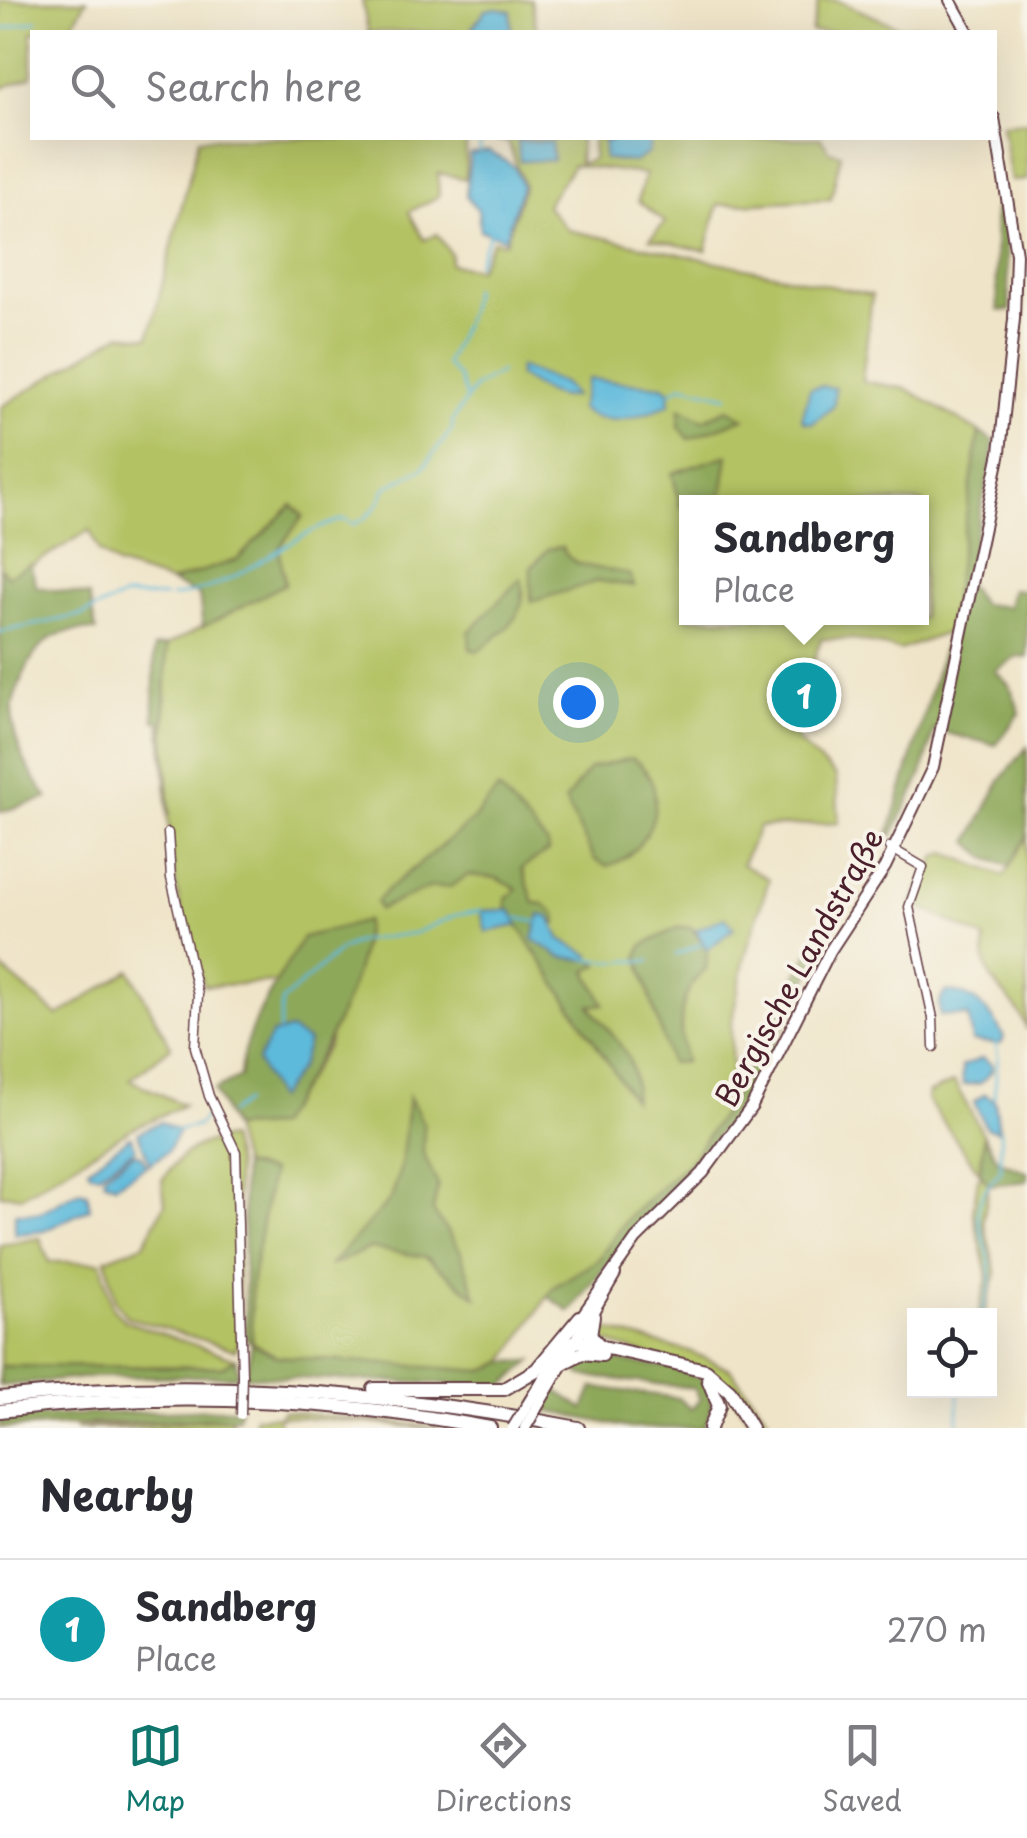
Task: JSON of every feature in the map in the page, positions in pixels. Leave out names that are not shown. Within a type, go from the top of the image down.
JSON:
[{"type":"highway","points":[[586,1316],[590,1335],[602,1347]]},
{"type":"highway","points":[[349,1393],[380,1388],[504,1389],[536,1370],[586,1316]]},
{"type":"highway","points":[[570,1344],[602,1347],[706,1370],[730,1392],[751,1428]]},
{"type":"highway","points":[[562,1364],[587,1352],[691,1369],[708,1379],[718,1394],[718,1412],[710,1428]]},
{"type":"highway","points":[[0,1398],[180,1385],[349,1393],[578,1428]]},
{"type":"highway","points":[[0,1411],[179,1399],[282,1402],[490,1428]]},
{"type":"main road","points":[[950,0],[967,30]]},
{"type":"main road","name":"Bergische Landstraße","points":[[525,1428],[531,1408],[619,1264],[643,1230],[708,1167],[752,1106],[826,959],[891,849],[933,767],[1000,452],[1021,319],[1016,254],[997,137]]},
{"type":"main road","name":"Bergische Landstraße","points":[[514,1428],[562,1364],[570,1344]]},
{"type":"street","points":[[168,832],[171,878],[198,996],[195,1047],[209,1096],[236,1152],[240,1428]]},
{"type":"street","points":[[891,849],[924,867],[909,912],[933,1018],[934,1047]]},
{"type":"green space","points":[[0,0],[87,0],[69,30],[30,30],[30,78],[0,89]]},
{"type":"green space","points":[[362,0],[531,0],[537,30],[511,30],[511,11],[486,10],[474,30],[368,30]]},
{"type":"green space","points":[[819,0],[836,0],[899,27],[948,24],[952,30],[812,30]]},
{"type":"green space","points":[[1027,122],[1027,180],[1011,181],[1002,124]]},
{"type":"green space","points":[[198,140],[466,140],[466,179],[438,173],[439,196],[409,212],[424,240],[437,234],[451,254],[450,264],[478,269],[493,241],[505,243],[524,186],[508,142],[498,140],[580,140],[579,164],[593,159],[592,140],[822,140],[829,151],[841,154],[831,199],[718,205],[706,251],[650,239],[665,222],[638,201],[645,174],[573,165],[546,205],[568,230],[872,295],[862,381],[907,389],[979,432],[949,632],[900,650],[853,639],[821,639],[796,710],[798,742],[836,776],[839,823],[759,827],[742,864],[769,879],[745,956],[731,1025],[732,1099],[692,1159],[627,1219],[598,1260],[554,1287],[504,1362],[482,1371],[276,1356],[252,1342],[251,1285],[271,1172],[242,1165],[232,1128],[277,1125],[327,1047],[366,922],[304,937],[278,982],[204,986],[190,946],[172,861],[166,775],[167,645],[285,584],[279,548],[303,516],[292,505],[237,560],[170,582],[117,565],[99,552],[90,530],[19,573],[8,576],[0,568],[1,407],[120,334],[149,337]]},
{"type":"green space","points":[[1003,205],[1010,311],[998,310],[994,210]]},
{"type":"green space","points":[[680,408],[703,420],[728,409],[744,418],[689,439],[679,427]]},
{"type":"green space","points":[[979,432],[994,441],[994,451],[965,581],[982,604],[1008,607],[1012,589],[1027,591],[1027,658],[1018,656],[995,671],[1010,686],[1020,713],[996,745],[934,730],[922,774],[892,836],[889,834],[948,632]]},
{"type":"green space","points":[[728,455],[722,495],[679,495],[679,500],[672,473]]},
{"type":"green space","points":[[292,505],[303,516],[279,548],[285,584],[203,627],[199,595],[170,582],[237,560]]},
{"type":"green space","points":[[562,547],[573,561],[630,575],[634,586],[598,581],[531,602],[531,568],[548,549]]},
{"type":"green space","points":[[30,564],[37,587],[89,596],[96,631],[51,638],[30,662],[14,698],[13,723],[23,758],[48,798],[0,812],[0,568],[8,576]]},
{"type":"green space","points":[[521,578],[522,602],[512,621],[477,651],[470,649],[469,632]]},
{"type":"green space","points":[[167,645],[164,724],[170,815],[160,722],[154,720],[154,647]]},
{"type":"green space","points":[[1027,747],[1027,836],[1010,866],[988,859],[969,842],[1000,781]]},
{"type":"green space","points":[[632,758],[653,785],[653,818],[636,848],[607,866],[595,860],[565,801],[590,768]]},
{"type":"green space","points":[[498,789],[547,843],[548,851],[522,868],[534,903],[544,904],[556,914],[557,923],[538,924],[599,965],[587,971],[604,1004],[590,1006],[629,1059],[633,1100],[507,909],[506,899],[517,889],[496,878],[468,875],[450,887],[431,887],[379,909],[376,902],[386,891],[473,820]]},
{"type":"green space","points":[[1027,836],[1027,1030],[1014,1005],[992,979],[984,956],[985,939],[912,903],[937,856],[946,853],[1004,876]]},
{"type":"green space","points":[[366,921],[355,976],[334,1028],[277,1126],[232,1128],[214,1090],[240,1077],[255,1022],[303,937]]},
{"type":"green space","points":[[679,927],[691,927],[708,950],[706,969],[690,988],[682,1011],[685,1062],[670,1063],[638,956],[642,946]]},
{"type":"green space","points":[[819,933],[829,937],[755,1082],[700,1159],[643,1218],[570,1312],[548,1296],[554,1287],[598,1260],[627,1219],[692,1159],[732,1099]]},
{"type":"green space","points":[[0,967],[58,1016],[130,970],[171,1047],[130,1080],[184,1105],[131,1129],[22,1196],[0,1194]]},
{"type":"green space","points":[[954,1082],[984,1136],[980,1173],[927,1100],[929,1093]]},
{"type":"green space","points":[[409,1096],[424,1125],[423,1153],[438,1185],[433,1211],[460,1250],[476,1297],[426,1257],[370,1248],[329,1266],[391,1199],[401,1166]]},
{"type":"green space","points":[[984,1136],[998,1160],[1027,1172],[1027,1181],[989,1185],[980,1173]]},
{"type":"green space","points":[[229,1138],[236,1166],[239,1343],[235,1350],[127,1317],[115,1301],[106,1259],[144,1244],[165,1204],[162,1180],[176,1163],[198,1146]]},
{"type":"green space","points":[[242,1165],[271,1172],[251,1285],[252,1343],[246,1339]]},
{"type":"green space","points":[[984,1176],[989,1185],[983,1221],[996,1272],[986,1308],[980,1308],[988,1275],[973,1211],[978,1178]]},
{"type":"green space","points":[[40,1238],[49,1262],[101,1262],[112,1307],[125,1321],[236,1359],[222,1367],[0,1366],[0,1245]]},
{"type":"green space","points":[[593,1326],[691,1352],[730,1369],[776,1428],[756,1428],[719,1377],[603,1341],[595,1337]]},
{"type":"green space","points":[[252,1343],[276,1356],[482,1371],[504,1362],[532,1361],[503,1386],[245,1376]]},
{"type":"green space","points":[[582,1356],[673,1368],[702,1379],[711,1404],[710,1415],[703,1428],[630,1428],[543,1410],[554,1389],[584,1409],[593,1387],[678,1398],[691,1409],[700,1399],[694,1388],[583,1376],[569,1367]]},
{"type":"green space","points":[[236,1359],[238,1376],[91,1377],[0,1386],[0,1366],[222,1367]]},
{"type":"green space","points":[[240,1408],[238,1417],[0,1428],[0,1420],[24,1417]]},
{"type":"green space","points":[[282,1411],[438,1428],[280,1416]]},
{"type":"green space","points":[[280,1416],[276,1428],[254,1428],[255,1417]]},
{"type":"green space","points":[[232,1418],[231,1428],[75,1428]]},
{"type":"water","points":[[486,10],[511,11],[511,30],[474,30]]},
{"type":"water","points":[[651,140],[648,153],[634,162],[604,159],[604,141]]},
{"type":"water","points":[[517,141],[551,142],[553,160],[520,161]]},
{"type":"water","points":[[489,151],[515,167],[522,186],[505,239],[480,230],[478,210],[466,196],[470,154]]},
{"type":"water","points":[[519,367],[563,383],[574,396],[560,396],[538,388],[518,375]]},
{"type":"water","points":[[588,379],[663,386],[669,390],[670,404],[624,419],[601,419],[580,409]]},
{"type":"water","points":[[835,388],[834,406],[813,423],[805,422],[802,419],[810,389]]},
{"type":"water","points":[[481,911],[512,911],[519,925],[486,932]]},
{"type":"water","points":[[540,915],[550,917],[561,940],[590,955],[588,960],[561,957],[533,939]]},
{"type":"water","points":[[725,917],[734,928],[707,950],[696,930]]},
{"type":"water","points":[[946,991],[981,1006],[1004,1038],[1001,1044],[972,1041],[968,1016],[940,1015],[939,1002]]},
{"type":"water","points":[[290,1030],[308,1041],[301,1066],[277,1099],[257,1061],[272,1034]]},
{"type":"water","points":[[983,1058],[992,1065],[992,1071],[981,1083],[963,1085],[962,1066]]},
{"type":"water","points":[[985,1094],[995,1101],[999,1131],[986,1128],[974,1102]]},
{"type":"water","points":[[160,1122],[179,1131],[167,1152],[150,1164],[138,1133]]},
{"type":"water","points":[[131,1136],[136,1149],[99,1174],[91,1173],[88,1168]]},
{"type":"water","points":[[133,1154],[140,1154],[147,1165],[115,1185],[104,1180],[104,1175]]},
{"type":"water","points":[[79,1191],[87,1193],[90,1208],[44,1231],[15,1234],[15,1213],[39,1213]]},
{"type":"waterway","points":[[0,30],[37,21]]},
{"type":"waterway","points":[[480,140],[480,156]]},
{"type":"waterway","points":[[477,264],[490,233]]},
{"type":"waterway","points":[[466,397],[459,378],[446,364],[468,313],[473,289]]},
{"type":"waterway","points":[[171,597],[221,583],[322,527],[344,519],[353,524],[364,518],[377,505],[385,488],[423,468],[453,428],[452,421],[475,387],[501,372]]},
{"type":"waterway","points":[[670,393],[682,385],[728,396]]},
{"type":"waterway","points":[[0,632],[82,615],[126,596],[165,597]]},
{"type":"waterway","points":[[279,1031],[282,1001],[340,950],[359,941],[415,933],[456,915],[481,911]]},
{"type":"waterway","points":[[517,918],[538,922]]},
{"type":"waterway","points":[[676,955],[701,944]]},
{"type":"waterway","points":[[586,959],[618,962]]},
{"type":"waterway","points":[[623,961],[650,961]]},
{"type":"waterway","points":[[994,1097],[998,1055],[995,1041]]},
{"type":"waterway","points":[[229,1113],[245,1102]]},
{"type":"waterway","points":[[175,1131],[197,1126],[207,1115]]},
{"type":"waterway","points":[[984,1308],[991,1276],[978,1211],[988,1186],[1001,1171],[1000,1130]]},
{"type":"waterway","points":[[958,1428],[959,1398]]},
{"type":"place","name":"Sandberg","points":[[804,695]]}]
